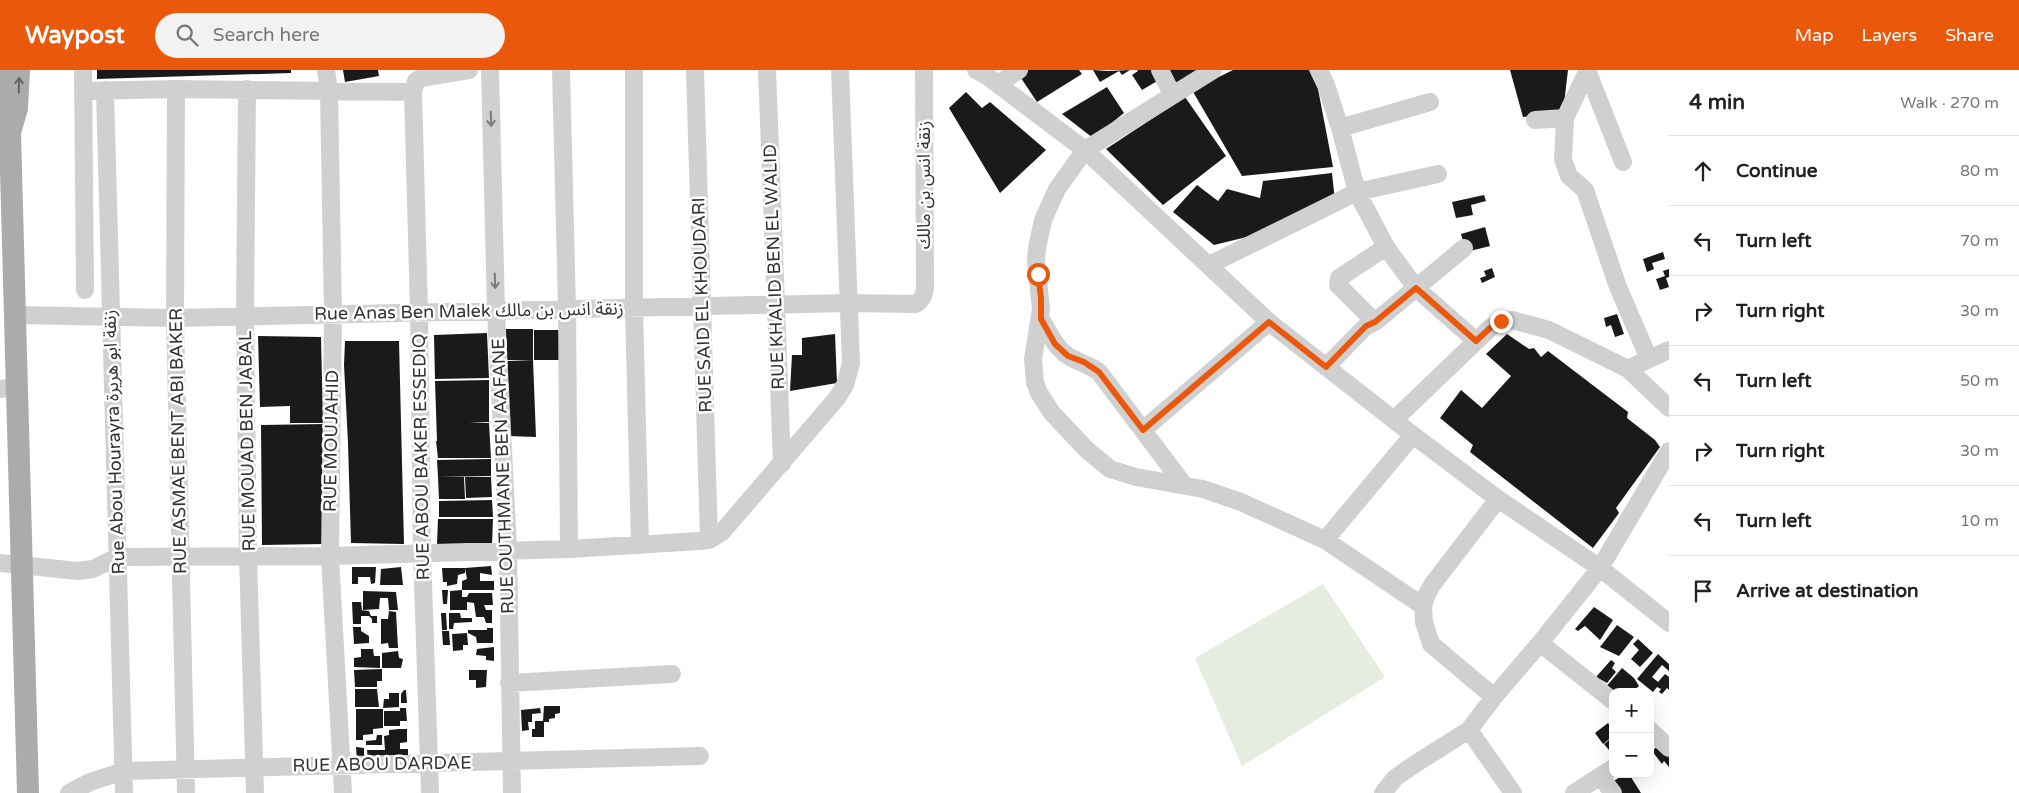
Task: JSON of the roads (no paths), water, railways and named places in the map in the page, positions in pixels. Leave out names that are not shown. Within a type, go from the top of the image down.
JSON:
[{"type":"main road","points":[[0,70],[2,108],[10,134],[15,314],[9,388],[22,565],[28,793]]},
{"type":"main road","points":[[10,134],[17,108],[19,70]]},
{"type":"street","points":[[83,70],[85,290]]},
{"type":"street","name":"RUE MOUJAHID","points":[[326,70],[330,90],[333,314],[330,556],[343,793]]},
{"type":"street","points":[[83,91],[248,89],[413,92],[414,85],[421,78],[469,70]]},
{"type":"street","name":"RUE OUTHMANE BEN AAFANE","points":[[490,70],[496,311],[508,549],[512,793]]},
{"type":"street","points":[[561,70],[568,309],[569,548]]},
{"type":"street","points":[[634,70],[634,308],[640,544]]},
{"type":"street","name":"RUE SAID EL KHOUDARI","points":[[695,70],[709,540]]},
{"type":"street","name":"RUE KHALID BEN EL WALID","points":[[767,70],[782,464]]},
{"type":"street","points":[[0,563],[78,571],[93,569],[118,557],[330,556],[569,548],[709,540],[722,532],[782,464],[846,385],[851,363],[840,70]]},
{"type":"street","name":"زنقة انس بن مالك","points":[[921,300],[925,287],[924,70]]},
{"type":"street","points":[[976,70],[998,84],[1085,150],[1269,322],[1498,499],[1600,568],[1669,623]]},
{"type":"street","points":[[998,84],[1019,70]]},
{"type":"street","points":[[1160,70],[1172,94]]},
{"type":"street","points":[[1213,70],[1085,150],[1057,189],[1043,220],[1039,234],[1036,261],[1041,298],[1041,319],[1034,348],[1033,371],[1039,393],[1052,413],[1094,457],[1110,469],[1136,477],[1184,484],[1241,502],[1325,540],[1423,606]]},
{"type":"street","points":[[1319,70],[1340,128],[1357,192],[1386,247],[1416,288],[1476,341]]},
{"type":"street","points":[[1587,71],[1565,118],[1563,159],[1569,176],[1585,190],[1618,287],[1649,359]]},
{"type":"street","points":[[1587,71],[1623,162]]},
{"type":"street","name":"RUE ASMAE BENT ABI BAKER","points":[[176,89],[175,318],[186,793]]},
{"type":"street","name":"RUE MOUAD BEN JABAL","points":[[248,89],[245,316],[248,556],[254,793]]},
{"type":"street","name":"Rue Abou Hourayra زنقة ابو هريرة","points":[[105,90],[124,793]]},
{"type":"street","name":"RUE ABOU BAKER ESSEDIQ","points":[[413,92],[419,312],[422,552],[430,793]]},
{"type":"street","points":[[1340,128],[1430,102]]},
{"type":"street","points":[[1535,120],[1565,118]]},
{"type":"street","points":[[1209,264],[1357,192],[1438,174]]},
{"type":"street","points":[[1375,322],[1338,285],[1339,278],[1386,247]]},
{"type":"street","points":[[1326,367],[1366,326],[1375,322],[1464,248]]},
{"type":"street","name":"Rue Anas Ben Malek زنقة انس بن مالك","points":[[15,314],[175,318],[848,303],[916,304],[921,300]]},
{"type":"street","points":[[1041,319],[1055,344],[1062,351],[1076,360],[1092,366],[1099,372],[1184,484]]},
{"type":"street","points":[[1394,420],[1490,328],[1501,321],[1512,320],[1550,330],[1628,369],[1669,408]]},
{"type":"street","points":[[1143,430],[1269,322]]},
{"type":"street","points":[[1628,369],[1669,350]]},
{"type":"street","points":[[1325,540],[1413,435]]},
{"type":"street","points":[[1383,793],[1395,778],[1469,730],[1494,696],[1540,643],[1600,568],[1669,451]]},
{"type":"street","points":[[1494,696],[1430,644],[1424,622],[1423,606],[1432,585],[1498,499]]},
{"type":"street","points":[[1540,643],[1609,698]]},
{"type":"street","points":[[509,683],[672,674]]},
{"type":"street","points":[[1469,730],[1513,793]]},
{"type":"street","name":"RUE ABOU DARDAE","points":[[69,793],[90,782],[124,771],[700,756]]},
{"type":"street","points":[[1574,793],[1606,772],[1612,793]]}]
